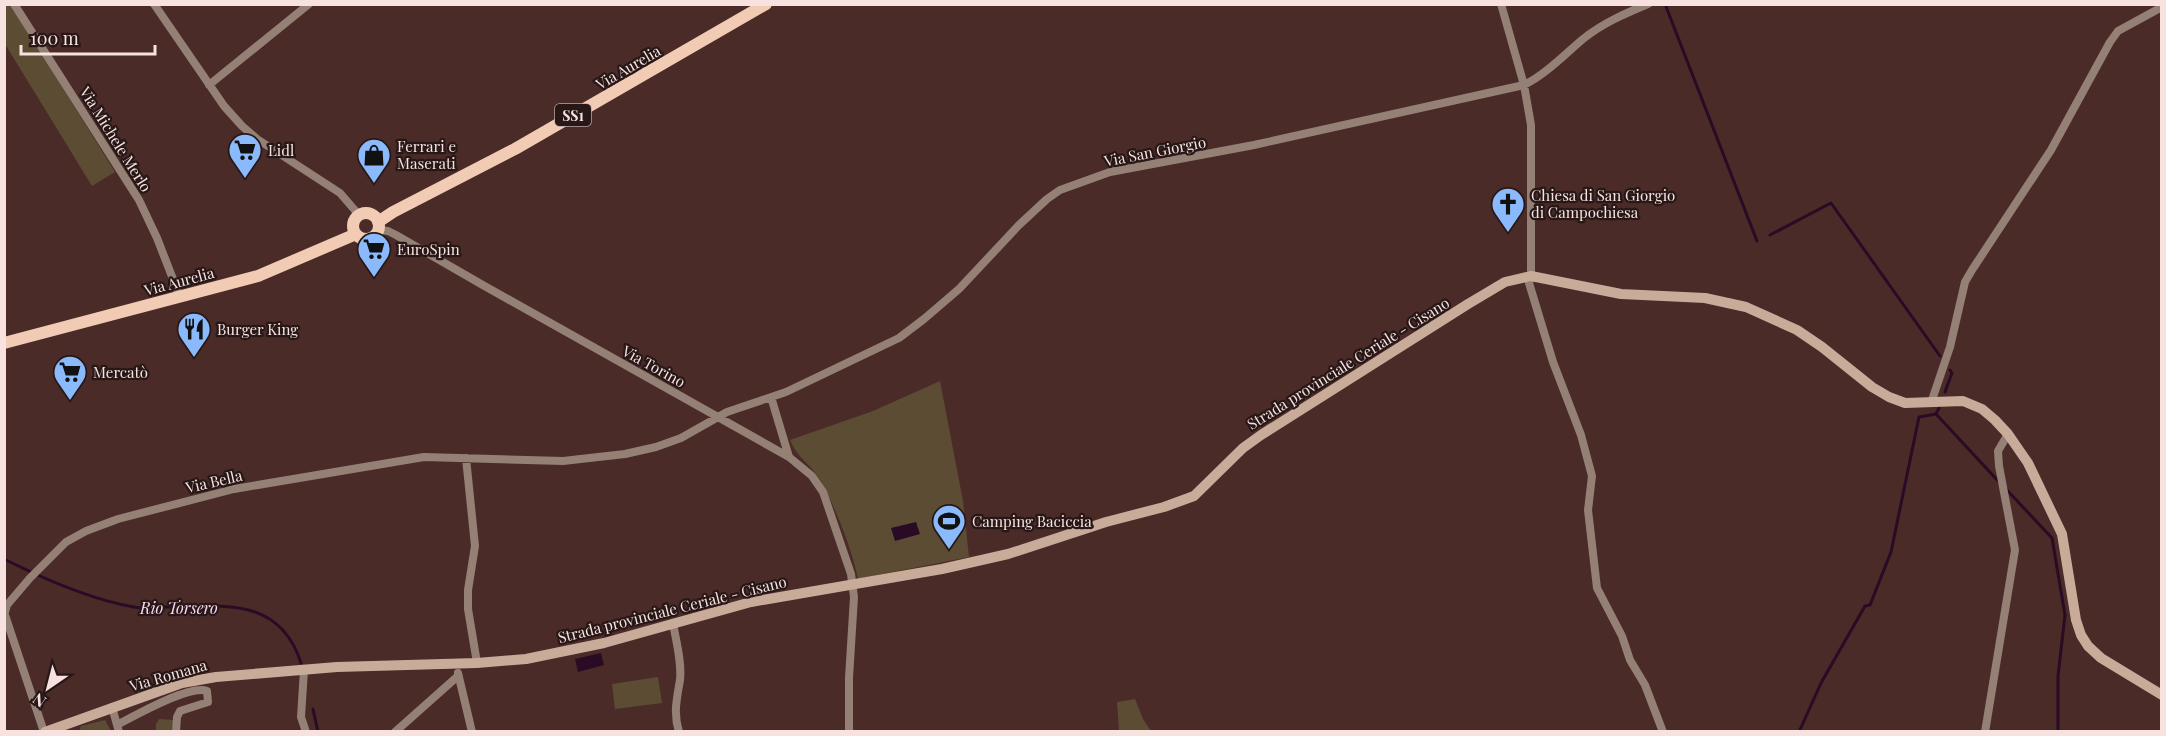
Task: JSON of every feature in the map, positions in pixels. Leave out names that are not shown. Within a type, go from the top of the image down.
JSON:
[{"type":"main road","name":"Via Aurelia","points":[[4,343],[258,276],[356,234],[363,239],[368,239],[376,234],[378,226],[393,212],[515,149],[758,6]]},
{"type":"main road","points":[[356,234],[353,230],[353,222],[359,215],[372,215],[378,226]]},
{"type":"main road","name":"Strada provinciale Ceriale - Cisano","points":[[304,670],[456,662],[477,663],[537,657],[604,643],[751,602],[942,569],[1008,554],[1106,522],[1164,507],[1194,496],[1243,448],[1261,435],[1468,304],[1505,282],[1531,276],[1620,294],[1705,298],[1746,307],[1797,330],[1872,387],[1889,397],[1905,403],[1932,400],[1963,401],[1982,409],[2008,434],[2028,463],[2062,534],[2076,620],[2081,635],[2088,646],[2101,658],[2162,695]]},
{"type":"main road","name":"Via Romana","points":[[44,732],[71,727],[112,707],[182,683],[216,677],[304,670]]},
{"type":"street","name":"Via Michele Merlo","points":[[14,4],[139,200],[180,297]]},
{"type":"street","points":[[154,4],[224,106],[242,126],[257,139],[340,193],[359,215]]},
{"type":"street","points":[[209,85],[309,4]]},
{"type":"street","points":[[1501,4],[1524,85],[1531,125],[1531,276],[1529,283],[1553,362],[1581,435],[1592,476],[1588,510],[1597,588],[1622,636],[1630,660],[1645,685],[1663,732]]},
{"type":"street","points":[[1524,85],[1539,76],[1608,21],[1648,4]]},
{"type":"street","points":[[1932,400],[1950,346],[1965,282],[1972,270],[2050,150],[2110,42],[2118,31],[2162,7]]},
{"type":"street","name":"Via San Giorgio","points":[[717,417],[829,372],[899,338],[959,289],[1020,225],[1060,190],[1110,172],[1266,143],[1524,85]]},
{"type":"street","name":"Via Torino","points":[[378,226],[789,457],[812,476],[823,492],[848,562],[853,584],[849,732]]},
{"type":"street","points":[[771,397],[789,457]]},
{"type":"street","name":"Via Bella","points":[[5,612],[7,605],[30,578],[66,542],[86,531],[118,519],[234,489],[424,457],[563,461],[626,454],[681,438],[717,417]]},
{"type":"street","points":[[1985,732],[2015,550],[1998,451],[2008,434]]},
{"type":"street","points":[[466,458],[475,546],[468,590],[468,609],[477,663]]},
{"type":"street","points":[[5,612],[44,732]]},
{"type":"street","points":[[673,623],[680,666],[680,680],[675,704],[679,732]]},
{"type":"street","points":[[456,662],[472,732]]},
{"type":"street","points":[[304,670],[301,717],[306,732]]},
{"type":"street","points":[[395,732],[458,676]]},
{"type":"street","points":[[112,707],[118,728],[181,693],[207,690],[208,702],[180,711],[177,717],[176,732]]},
{"type":"shaded area","points":[[5,5],[11,5],[115,172],[92,186],[5,44]]},
{"type":"shaded area","name":"Camping Baciccia","points":[[940,381],[963,501],[969,557],[858,579],[847,541],[830,499],[818,477],[796,451],[790,440],[873,411]]},
{"type":"shaded area","points":[[916,522],[920,534],[895,541],[891,528]]},
{"type":"shaded area","points":[[601,653],[604,665],[578,672],[575,659]]},
{"type":"shaded area","points":[[658,677],[662,703],[615,709],[612,684]]},
{"type":"shaded area","points":[[1135,699],[1151,731],[1119,731],[1117,702]]},
{"type":"shaded area","points":[[159,719],[174,720],[172,731],[156,731]]},
{"type":"shaded area","points":[[105,720],[111,731],[79,731],[81,726]]},
{"type":"waterway","points":[[1665,4],[1757,241]]},
{"type":"waterway","points":[[1770,235],[1831,203],[1940,356]]},
{"type":"waterway","points":[[1945,392],[1952,373],[1950,370]]},
{"type":"waterway","points":[[1936,414],[1939,408]]},
{"type":"waterway","points":[[1936,414],[2000,483]]},
{"type":"waterway","points":[[1799,732],[1821,683],[1865,606],[1870,605],[1891,552],[1919,417],[1936,414]]},
{"type":"waterway","points":[[2005,488],[2052,538],[2065,615],[2058,676],[2058,732]]},
{"type":"waterway","name":"Rio Torsero","points":[[4,559],[68,588],[137,608],[204,606],[245,609],[262,615],[278,625],[291,641],[301,663]]},
{"type":"waterway","name":"Rio Torsero","points":[[313,709],[318,732]]},
{"type":"place","name":"Lidl","points":[[245,179]]},
{"type":"place","name":"Ferrari e Maserati","points":[[374,184]]},
{"type":"place","name":"Chiesa di San Giorgio di Campochiesa","points":[[1508,233]]},
{"type":"place","name":"EuroSpin","points":[[374,278]]},
{"type":"place","name":"Burger King","points":[[194,358]]},
{"type":"place","name":"Mercatò","points":[[70,401]]},
{"type":"place","name":"Camping Baciccia","points":[[949,550]]}]
